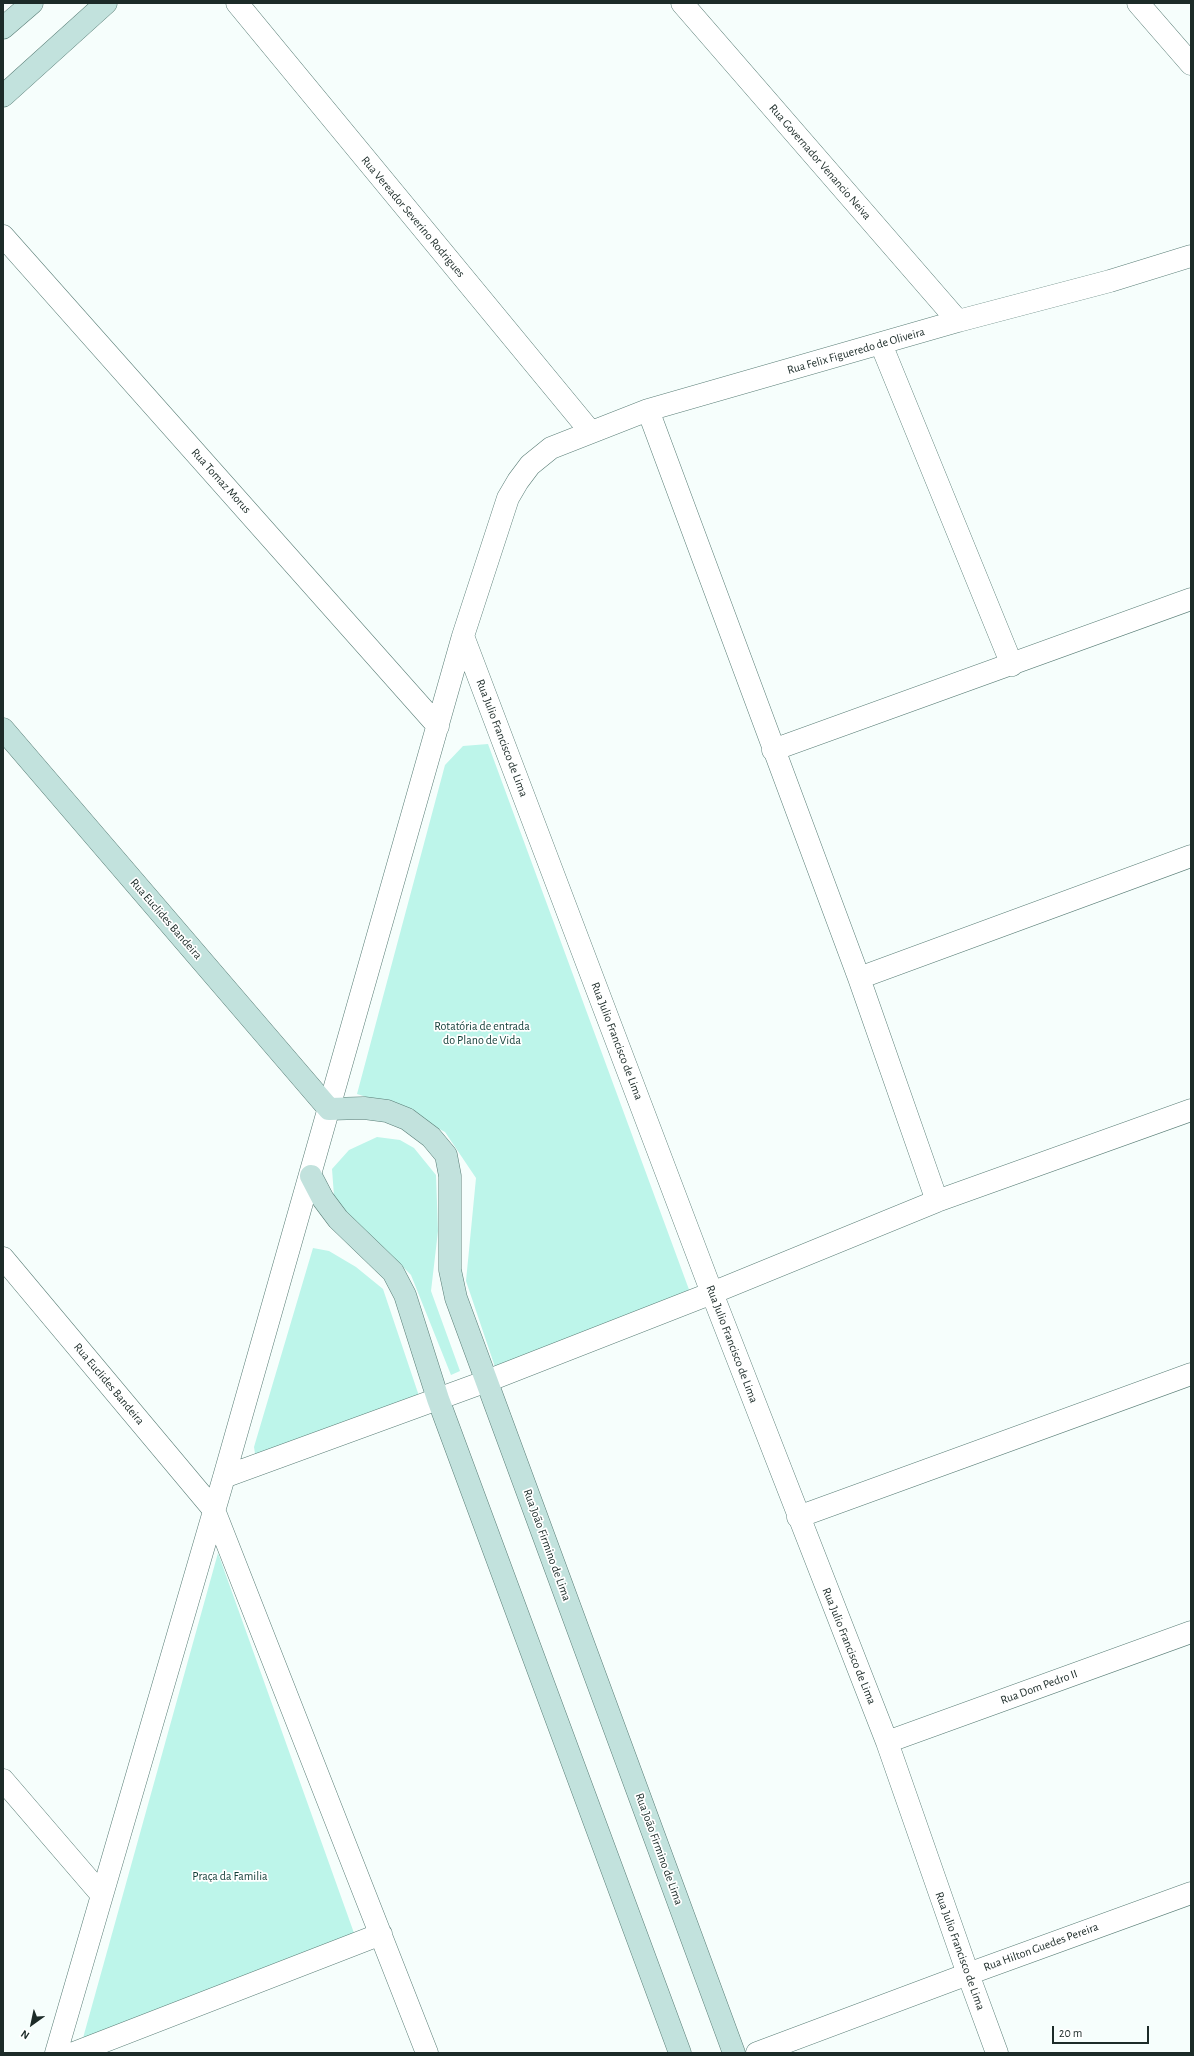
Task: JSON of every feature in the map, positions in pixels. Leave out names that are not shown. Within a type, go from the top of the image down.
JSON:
[{"type":"street","points":[[3,28],[32,3]]},
{"type":"street","points":[[3,96],[106,3]]},
{"type":"street","name":"Rua Vereador Severino Rodrigues","points":[[237,3],[590,432]]},
{"type":"street","name":"Rua Governador Venancio Neiva","points":[[682,3],[958,321]]},
{"type":"street","points":[[1138,3],[1191,64]]},
{"type":"street","name":"Rua Tomaz Morus","points":[[3,236],[438,726]]},
{"type":"street","name":"Rua Felix Figueredo de Oliveira","points":[[56,2053],[311,1176],[463,636],[508,498],[530,465],[551,448],[648,410],[958,321],[1110,281],[1191,256]]},
{"type":"street","points":[[881,344],[1012,664]]},
{"type":"street","points":[[648,410],[773,750],[859,978],[937,1200]]},
{"type":"street","points":[[773,750],[1191,599]]},
{"type":"street","name":"Rua Julio Francisco de Lima","points":[[463,636],[712,1293],[798,1517],[887,1742],[997,2053]]},
{"type":"street","name":"Rua Euclides Bandeira","points":[[3,729],[329,1109]]},
{"type":"street","points":[[859,978],[1191,856]]},
{"type":"street","name":"Rua João Firmino de Lima","points":[[329,1109],[364,1108],[387,1111],[407,1119],[431,1137],[446,1155],[450,1176],[450,1270],[456,1298],[734,2053]]},
{"type":"street","points":[[224,1477],[487,1381],[712,1293],[937,1200],[1191,1110]]},
{"type":"street","points":[[311,1176],[323,1199],[338,1219],[393,1272],[405,1295],[438,1399],[680,2053]]},
{"type":"street","name":"Rua Euclides Bandeira","points":[[3,1258],[214,1510],[427,2053]]},
{"type":"street","points":[[798,1517],[1191,1374]]},
{"type":"street","name":"Rua Dom Pedro II","points":[[887,1742],[1191,1632]]},
{"type":"street","points":[[3,1780],[101,1894]]},
{"type":"street","name":"Rua Hilton Guedes Pereira","points":[[757,2053],[1191,1893]]},
{"type":"street","points":[[74,2053],[381,1934]]},
{"type":"green space","name":"Rotatória de entrada do Plano de Vida","points":[[488,744],[691,1295],[495,1367],[466,1281],[476,1178],[445,1132],[400,1108],[357,1094],[445,765],[463,746]]},
{"type":"green space","points":[[377,1137],[400,1140],[414,1148],[436,1175],[438,1231],[431,1291],[460,1371],[451,1375],[411,1275],[385,1249],[352,1227],[334,1196],[332,1169],[349,1150]]},
{"type":"green space","points":[[313,1248],[329,1251],[356,1267],[383,1289],[419,1396],[256,1460],[254,1447]]},
{"type":"green space","name":"Praça da Familia","points":[[218,1553],[354,1933],[83,2038]]}]
